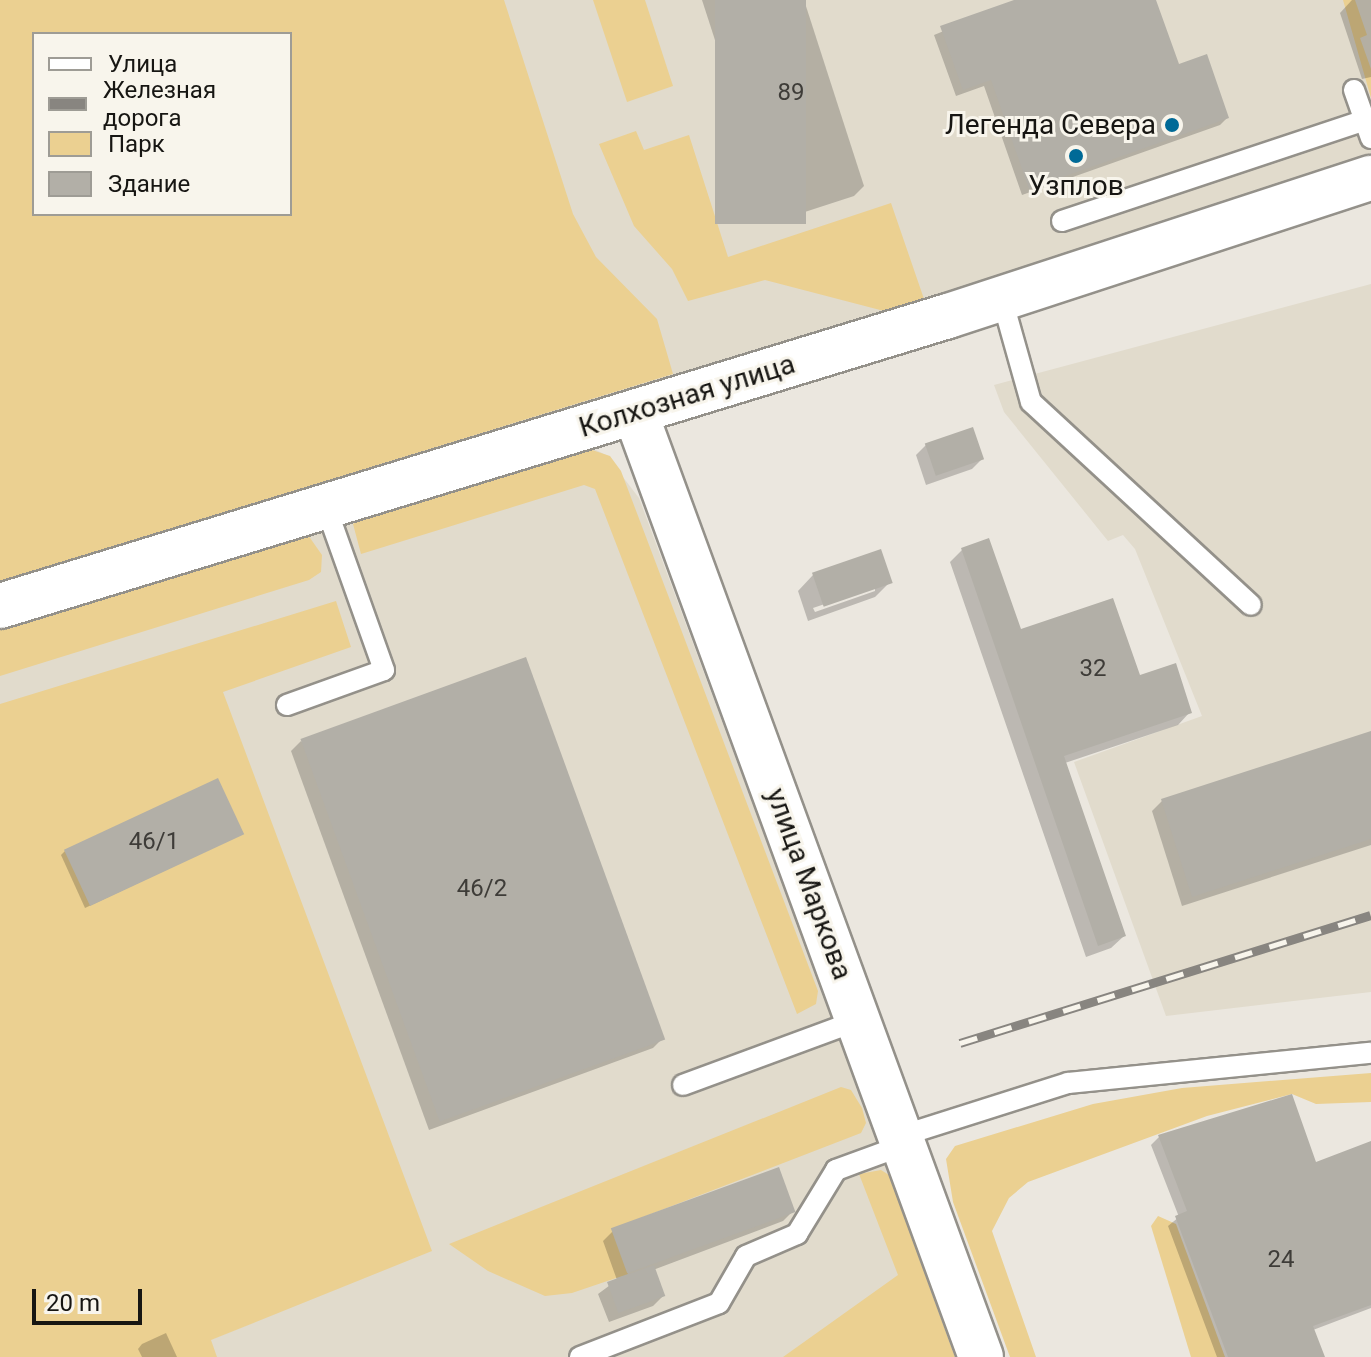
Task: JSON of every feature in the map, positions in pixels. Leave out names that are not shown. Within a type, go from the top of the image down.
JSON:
[{"type":"street","name":"Колхозная улица","points":[[0,606],[1002,299],[1371,178]]},
{"type":"street","name":"улица Маркова","points":[[635,412],[981,1357]]},
{"type":"lane","points":[[1062,221],[1368,129],[1354,90]]},
{"type":"lane","points":[[1002,299],[1031,402],[1251,605]]},
{"type":"lane","points":[[287,705],[384,670],[326,507]]},
{"type":"lane","points":[[683,1085],[859,1020]]},
{"type":"lane","points":[[580,1357],[719,1303],[746,1256],[797,1234],[836,1170],[903,1140],[1068,1083],[1371,1053]]},
{"type":"shaded area","points":[[0,0],[1371,0],[1371,157],[992,284],[0,587]]},
{"type":"shaded area","points":[[1371,284],[1371,992],[1166,1016],[1074,762],[1202,716],[1135,549],[1123,535],[1108,541],[1004,412],[994,385]]},
{"type":"shaded area","points":[[582,443],[606,455],[639,498],[929,1278],[813,1357],[0,1357],[0,615]]},
{"type":"green space","points":[[0,0],[504,0],[573,214],[596,257],[657,319],[673,374],[0,581]]},
{"type":"green space","points":[[593,0],[645,0],[673,86],[627,102]]},
{"type":"green space","points":[[1343,0],[1355,0],[1367,35],[1360,38],[1371,69],[1371,98]]},
{"type":"green space","points":[[636,131],[644,150],[689,135],[728,257],[891,203],[924,299],[884,311],[765,280],[688,301],[672,269],[634,226],[599,144]]},
{"type":"green space","points":[[589,449],[610,456],[621,471],[818,991],[816,1004],[797,1014],[595,489],[584,485],[361,554],[353,524],[360,519]]},
{"type":"green space","points":[[308,535],[322,555],[321,572],[309,580],[0,676],[0,629]]},
{"type":"green space","points":[[336,601],[351,647],[223,692],[432,1251],[211,1340],[217,1357],[0,1357],[0,704]]},
{"type":"green space","points":[[1371,1073],[1371,1102],[1316,1104],[1292,1094],[1207,1116],[1028,1182],[1009,1198],[992,1231],[1036,1357],[1010,1357],[953,1202],[946,1159],[955,1146],[1093,1104],[1182,1088]]},
{"type":"green space","points":[[841,1087],[851,1090],[862,1108],[866,1123],[861,1133],[612,1229],[628,1274],[572,1293],[545,1296],[488,1271],[449,1244]]},
{"type":"green space","points":[[881,1170],[889,1175],[955,1357],[783,1357],[898,1275],[859,1174]]},
{"type":"green space","points":[[1158,1216],[1176,1224],[1225,1357],[1191,1357],[1151,1226]]},
{"type":"building","points":[[715,0],[806,0],[806,224],[715,224]]},
{"type":"building","points":[[1014,0],[1156,0],[1179,64],[1207,54],[1229,118],[1029,189],[991,80],[963,90],[940,26]]},
{"type":"building","points":[[973,427],[984,459],[936,476],[925,444]]},
{"type":"building","points":[[989,538],[1021,629],[1113,598],[1140,675],[1176,663],[1192,713],[1064,756],[1126,936],[1098,946],[961,548]]},
{"type":"building","points":[[881,549],[893,583],[824,607],[812,573]]},
{"type":"building","points":[[526,657],[665,1039],[440,1122],[300,739]]},
{"type":"building","points":[[1371,731],[1371,839],[1192,897],[1161,799]]},
{"type":"building","points":[[218,778],[244,834],[90,906],[64,850]]},
{"type":"building","points":[[1292,1094],[1316,1162],[1371,1141],[1371,1305],[1313,1326],[1325,1357],[1228,1357],[1175,1216],[1187,1211],[1158,1135]]},
{"type":"building","points":[[779,1167],[795,1212],[627,1273],[611,1228]]},
{"type":"building","points":[[654,1265],[665,1296],[618,1313],[607,1282]]},
{"type":"railway","points":[[960,1043],[1371,915]]},
{"type":"place","name":"Легенда Севера","points":[[1172,125]]},
{"type":"place","name":"Узплов","points":[[1076,156]]}]
